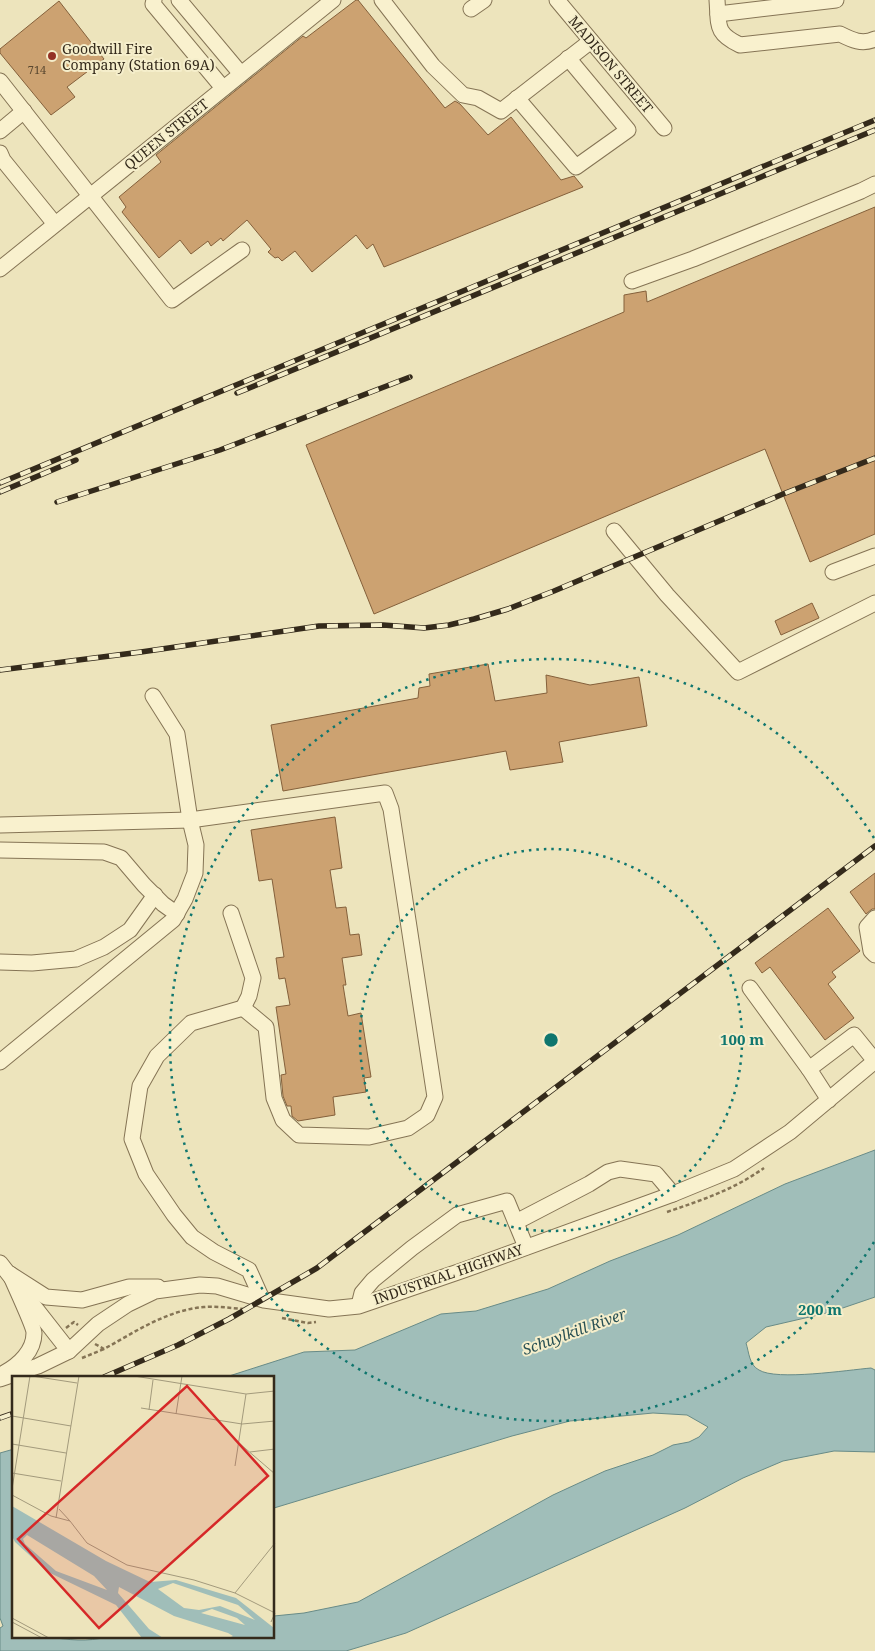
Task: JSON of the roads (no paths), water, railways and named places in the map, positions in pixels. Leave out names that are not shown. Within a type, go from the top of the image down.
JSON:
[{"type":"street","points":[[154,0],[153,4],[223,88]]},
{"type":"street","points":[[179,0],[241,74]]},
{"type":"street","name":"QUEEN STREET","points":[[3,262],[55,224],[333,0]]},
{"type":"street","points":[[382,0],[433,66],[463,95],[478,98],[501,111],[591,41]]},
{"type":"street","points":[[471,9],[484,0]]},
{"type":"street","name":"MADISON STREET","points":[[557,0],[664,128]]},
{"type":"street","points":[[836,0],[718,7],[719,29],[728,39],[740,45],[840,34],[861,42],[875,39]]},
{"type":"street","points":[[517,98],[576,167],[628,130],[568,58]]},
{"type":"street","points":[[0,81],[172,300],[242,250]]},
{"type":"street","points":[[0,131],[24,111]]},
{"type":"street","points":[[0,152],[3,160],[55,224]]},
{"type":"street","points":[[632,281],[693,259],[875,184]]},
{"type":"street","points":[[614,531],[667,595],[738,672],[875,603]]},
{"type":"street","points":[[833,572],[875,556]]},
{"type":"street","points":[[0,1062],[173,920],[186,899],[195,873],[196,845],[190,820],[177,734],[153,696]]},
{"type":"street","points":[[0,825],[190,820],[385,793],[391,809],[435,1096],[427,1115],[408,1128],[368,1137],[299,1135],[284,1120],[274,1098],[266,1026],[243,1008]]},
{"type":"street","points":[[0,850],[104,852],[121,858],[154,895],[177,914]]},
{"type":"street","points":[[0,962],[32,963],[76,959],[104,947],[130,930],[154,895]]},
{"type":"street","points":[[231,912],[253,978],[249,996],[243,1008],[191,1022],[157,1056],[140,1086],[132,1139],[146,1174],[174,1215],[192,1237],[214,1252],[249,1270],[262,1299]]},
{"type":"street","points":[[875,918],[867,926],[871,951],[875,954]]},
{"type":"street","points":[[750,988],[809,1069],[828,1100]]},
{"type":"street","points":[[809,1069],[854,1035],[875,1061]]},
{"type":"street","name":"INDUSTRIAL HIGHWAY","points":[[0,1379],[38,1366],[69,1352],[98,1324],[128,1304],[155,1291],[200,1285],[217,1286],[262,1299],[329,1309],[360,1306],[673,1194],[734,1169],[790,1132],[875,1061]]},
{"type":"street","points":[[516,1222],[608,1172],[620,1169],[656,1174],[673,1194]]},
{"type":"street","points":[[360,1306],[362,1292],[373,1280],[457,1215],[507,1200],[526,1247]]},
{"type":"street","points":[[5,1269],[46,1297],[82,1300],[129,1287],[200,1285]]},
{"type":"street","points":[[5,1269],[69,1352]]},
{"type":"street","points":[[0,1375],[17,1366],[30,1348],[34,1332],[5,1269]]},
{"type":"water","name":"Schuylkill River","points":[[875,1150],[875,1297],[831,1312],[766,1327],[746,1343],[753,1365],[759,1370],[768,1373],[796,1375],[871,1368],[875,1370],[875,1452],[834,1451],[783,1461],[743,1478],[685,1508],[406,1633],[346,1651],[0,1651],[0,1628],[3,1626],[0,1618],[0,1453],[12,1450],[12,1638],[92,1640],[102,1638],[275,1638],[275,1616],[304,1613],[358,1602],[553,1495],[605,1471],[699,1437],[708,1427],[687,1415],[653,1413],[570,1421],[512,1436],[275,1508],[275,1376],[229,1376],[304,1352],[355,1350],[441,1314],[476,1311],[548,1289],[610,1261],[678,1235],[785,1184]]},
{"type":"railway","points":[[0,483],[875,120]]},
{"type":"railway","points":[[237,393],[875,130]]},
{"type":"railway","points":[[57,502],[220,450],[410,377]]},
{"type":"railway","points":[[0,670],[319,626],[383,625],[424,628],[474,619],[508,609],[554,591],[783,494],[875,458]]},
{"type":"railway","points":[[0,492],[76,460]]},
{"type":"railway","points":[[106,1376],[178,1345],[229,1319],[317,1268],[875,846]]},
{"type":"railway","points":[[0,1418],[12,1414]]},
{"type":"place","name":"Goodwill Fire Company (Station 69A)","points":[[52,56]]}]
